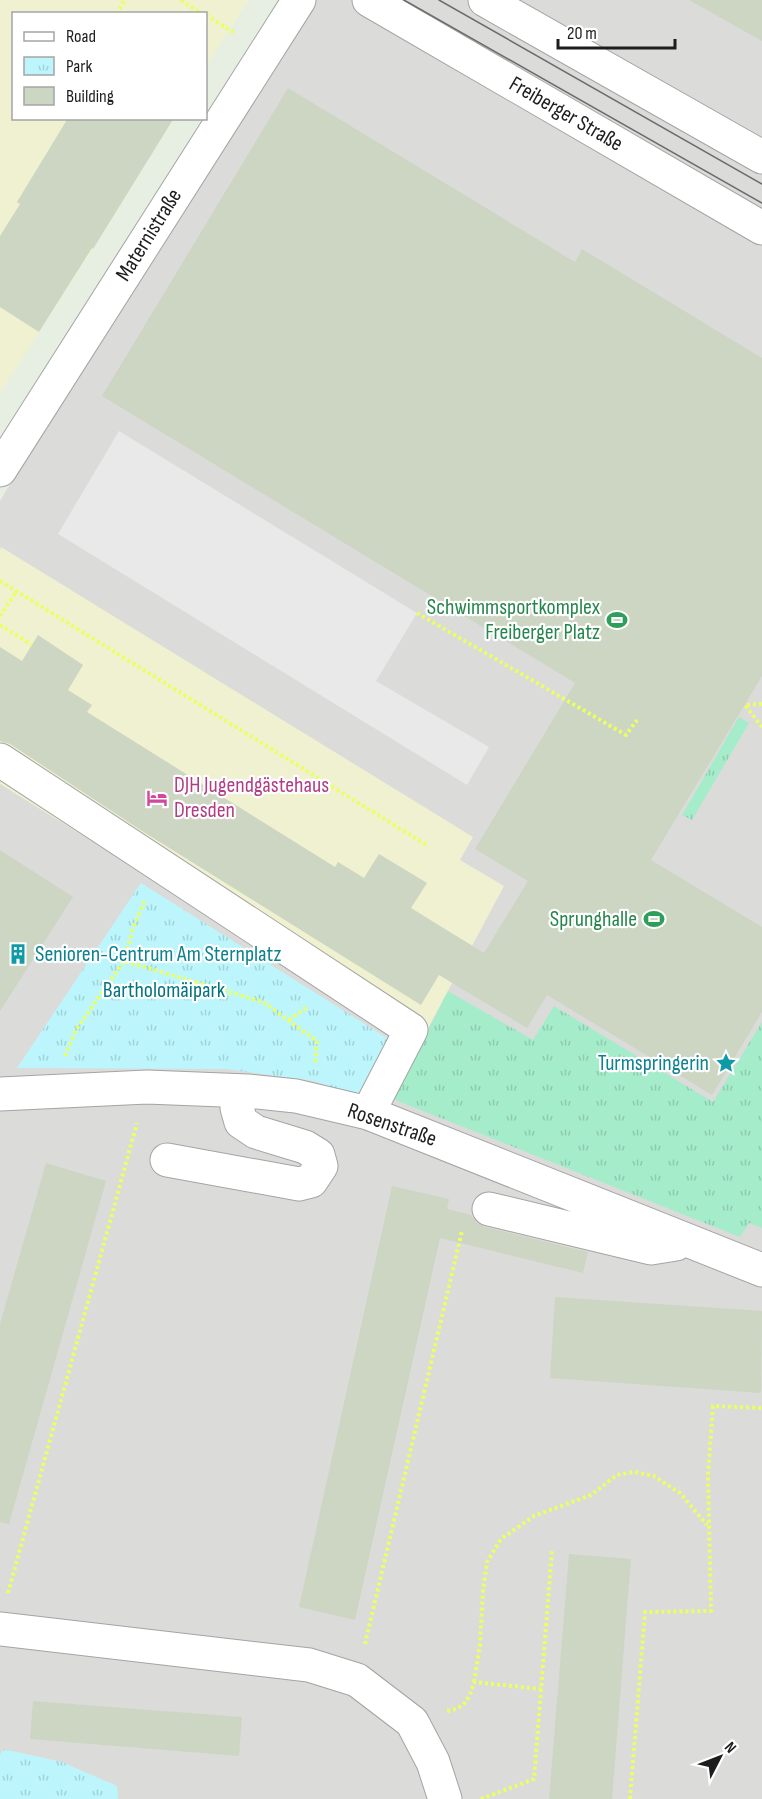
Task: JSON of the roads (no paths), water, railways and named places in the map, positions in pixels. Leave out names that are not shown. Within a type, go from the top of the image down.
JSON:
[{"type":"street","name":"Maternistraße","points":[[0,470],[299,0]]},
{"type":"street","name":"Freiberger Straße","points":[[369,0],[762,228]]},
{"type":"street","points":[[485,0],[762,157]]},
{"type":"street","points":[[0,760],[411,1030],[368,1113]]},
{"type":"street","name":"Rosenstraße","points":[[0,1094],[147,1087],[296,1096],[368,1113],[762,1270]]},
{"type":"street","points":[[167,1160],[299,1184],[311,1181],[321,1166],[318,1155],[305,1147],[256,1132],[241,1122],[237,1108],[238,1091]]},
{"type":"street","points":[[489,1209],[651,1248],[690,1241]]},
{"type":"street","points":[[3,1615],[309,1665],[357,1680],[412,1722],[433,1762],[445,1799]]},
{"type":"tram line","points":[[404,0],[762,203]]},
{"type":"tram line","points":[[439,0],[762,184]]},
{"type":"place","name":"Schwimmsportkomplex Freiberger Platz","points":[[617,620]]},
{"type":"place","name":"DJH Jugendgästehaus Dresden","points":[[157,798]]},
{"type":"place","name":"Sprunghalle","points":[[654,919]]},
{"type":"place","name":"Senioren-Centrum Am Sternplatz","points":[[18,954]]},
{"type":"place","name":"Turmspringerin","points":[[726,1063]]},
{"type":"park label","name":"Bartholomäipark","points":[[164,990]]}]
